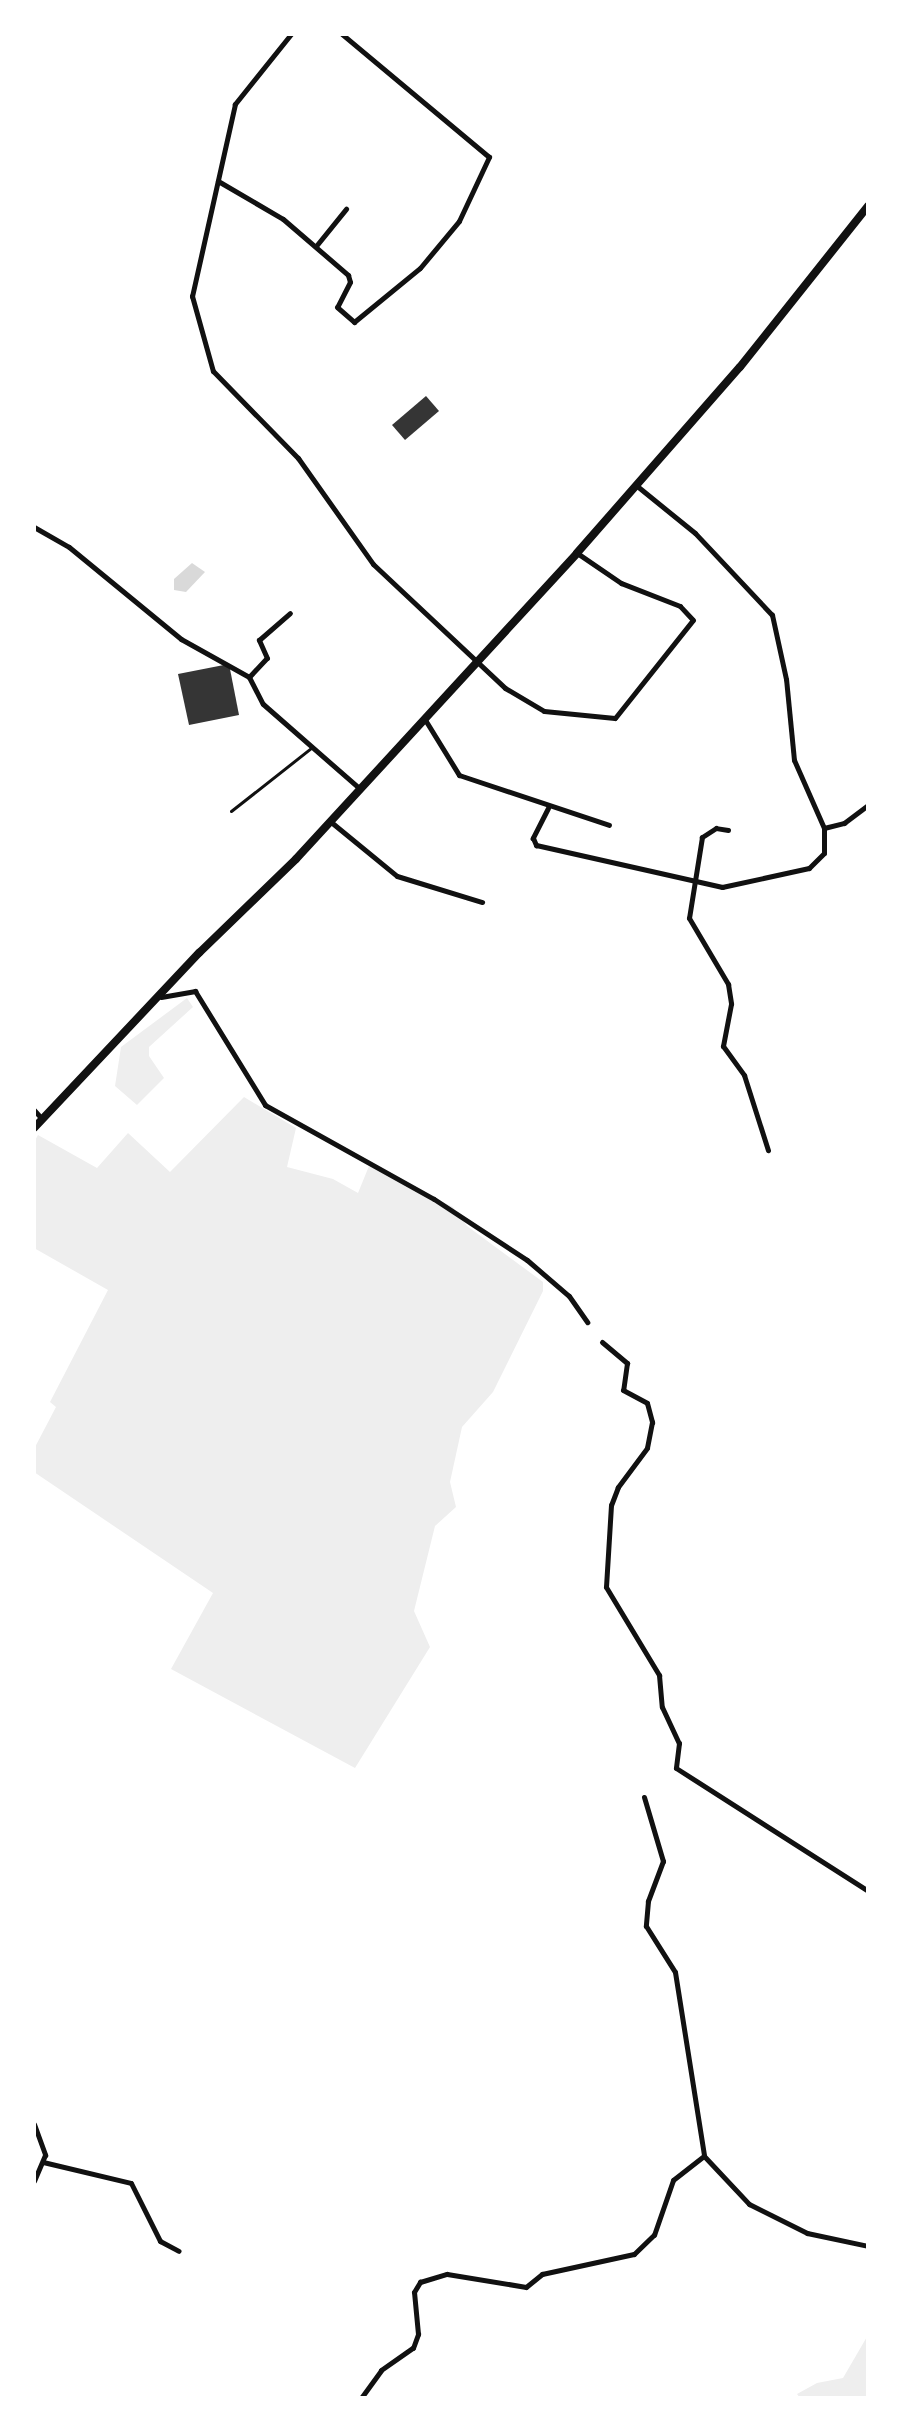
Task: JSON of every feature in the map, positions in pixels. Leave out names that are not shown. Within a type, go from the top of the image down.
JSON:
[{"type":"highway","points":[[34,1128],[331,822],[577,553],[740,367],[868,206]]},
{"type":"street","points":[[291,34],[235,104],[192,296],[213,371],[293,452],[361,551],[475,661],[519,698],[544,711],[611,719],[621,714],[692,617],[680,606],[614,580],[577,553]]},
{"type":"street","points":[[218,181],[283,219],[350,279],[339,310],[361,322],[420,268],[459,221],[488,160],[463,132],[342,34]]},
{"type":"street","points":[[316,246],[346,209]]},
{"type":"street","points":[[548,808],[533,838],[536,845],[693,880],[730,886],[809,868],[824,853],[824,828],[794,760],[786,679],[768,607],[731,575],[695,533],[637,485]]},
{"type":"street","points":[[34,527],[69,547],[181,639],[249,677],[263,704],[361,790]]},
{"type":"street","points":[[249,677],[267,658],[259,640],[290,613]]},
{"type":"street","points":[[424,718],[459,775],[548,808],[609,825]]},
{"type":"street","points":[[824,828],[844,823],[868,805]]},
{"type":"street","points":[[331,822],[397,876],[482,902]]},
{"type":"street","points":[[728,830],[716,828],[702,837],[693,880],[690,925],[724,976],[730,994],[723,1046],[744,1075],[768,1150]]},
{"type":"street","points":[[161,997],[195,991],[265,1105],[434,1199],[527,1260],[563,1290],[587,1322]]},
{"type":"street","points":[[34,1110],[42,1120]]},
{"type":"street","points":[[602,1342],[627,1363],[623,1390],[647,1403],[652,1422],[647,1448],[618,1487],[611,1505],[606,1587],[659,1675],[662,1707],[679,1743],[676,1768],[868,1891]]},
{"type":"street","points":[[644,1797],[663,1868],[648,1901],[646,1926],[675,1972],[704,2156],[749,2204],[807,2233],[868,2246]]},
{"type":"street","points":[[34,2124],[43,2162],[34,2181]]},
{"type":"street","points":[[361,2398],[381,2370],[413,2348],[418,2334],[414,2292],[420,2282],[447,2274],[526,2287],[542,2274],[634,2254],[654,2235],[673,2180],[704,2156]]},
{"type":"street","points":[[43,2162],[131,2183],[160,2241],[179,2251]]},
{"type":"lane","points":[[231,811],[314,746]]},
{"type":"shaded area","points":[[192,563],[205,572],[186,592],[174,590],[174,579]]},
{"type":"shaded area","points":[[187,998],[193,1007],[149,1047],[149,1056],[164,1078],[137,1105],[115,1086],[121,1047]]},
{"type":"shaded area","points":[[244,1097],[296,1128],[287,1167],[333,1179],[358,1193],[369,1166],[453,1207],[467,1226],[543,1282],[543,1291],[493,1392],[462,1427],[450,1482],[456,1507],[435,1526],[414,1611],[430,1647],[355,1768],[171,1669],[213,1593],[34,1472],[34,1449],[56,1407],[50,1402],[108,1290],[34,1248],[34,1142],[38,1135],[97,1168],[128,1133],[170,1172]]},
{"type":"shaded area","points":[[868,2335],[867,2398],[800,2398],[797,2394],[817,2383],[843,2378]]},
{"type":"building","points":[[426,396],[439,411],[405,440],[392,425]]},
{"type":"building","points":[[229,664],[239,715],[189,725],[178,674]]}]
